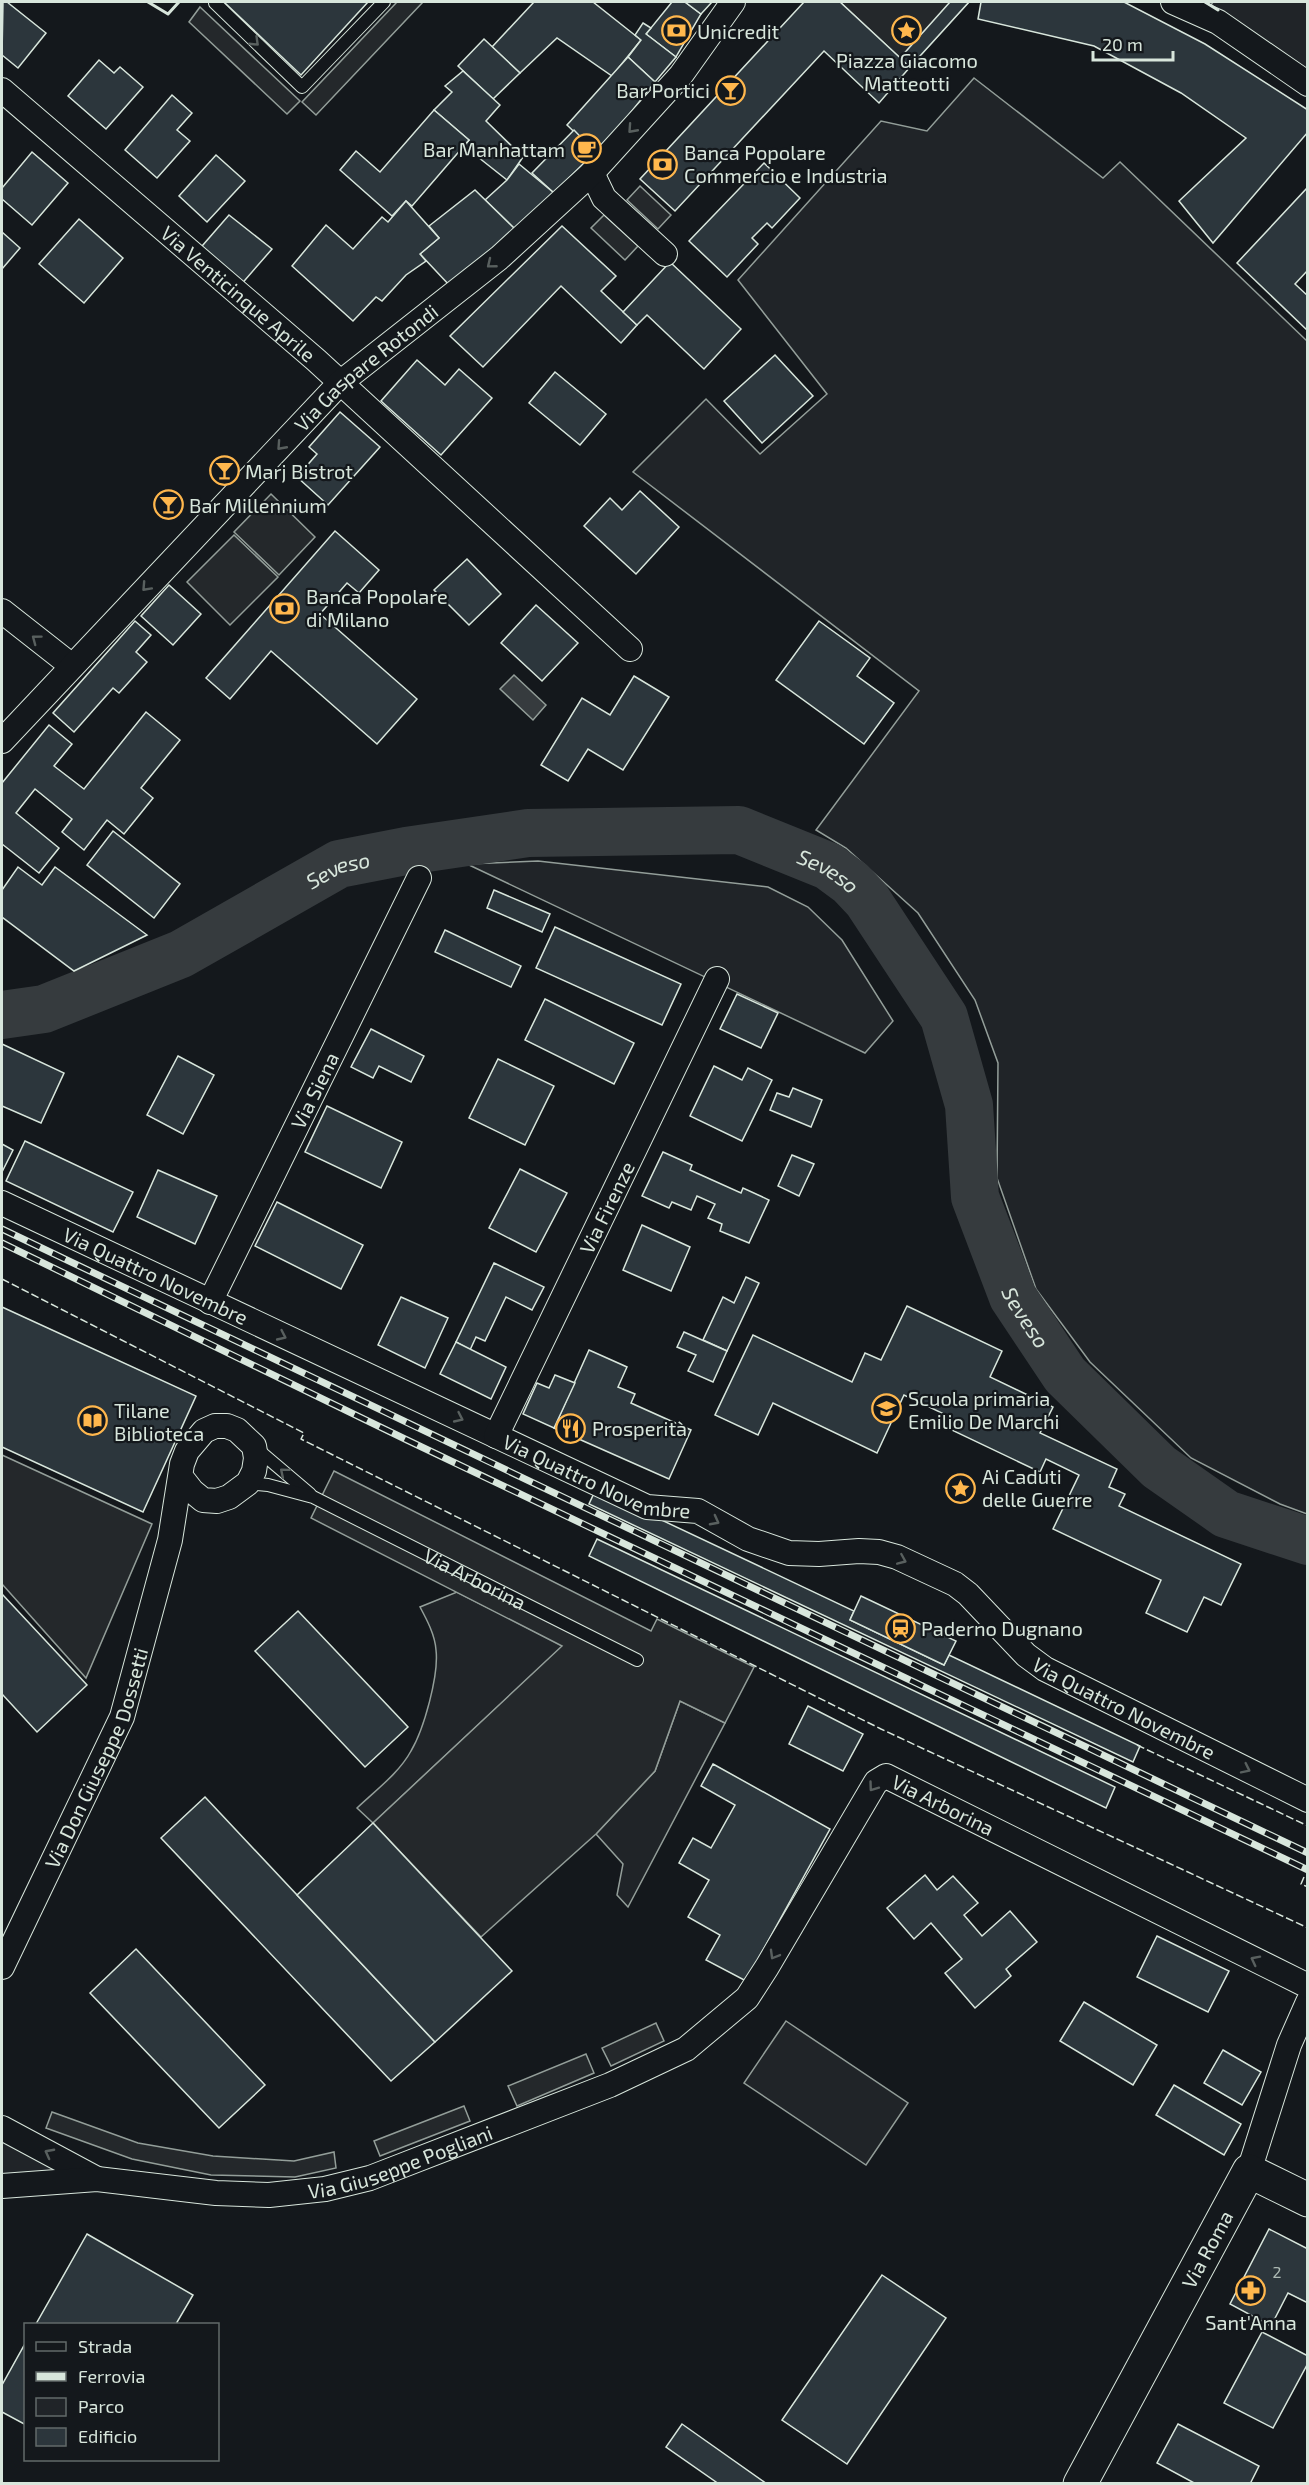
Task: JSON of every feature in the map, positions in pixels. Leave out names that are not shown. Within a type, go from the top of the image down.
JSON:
[{"type":"street","name":"Via Gaspare Rotondi","points":[[2,741],[340,383],[499,258],[592,173],[681,75],[734,2]]},
{"type":"street","points":[[1173,2],[1218,22],[1308,84]]},
{"type":"street","name":"Via Venticinque Aprile","points":[[2,90],[316,360],[630,649]]},
{"type":"street","points":[[592,173],[604,198],[665,254]]},
{"type":"street","points":[[2,611],[72,666]]},
{"type":"street","name":"Via Siena","points":[[210,1302],[418,878]]},
{"type":"street","name":"Via Firenze","points":[[496,1436],[717,980]]},
{"type":"street","name":"Via Quattro Novembre","points":[[2,1203],[646,1507],[698,1511],[765,1546],[789,1553],[819,1554],[860,1551],[879,1552],[897,1557],[955,1584],[968,1594],[1026,1655],[1045,1669],[1308,1800]]},
{"type":"street","points":[[215,1426],[227,1426],[237,1430],[254,1446],[255,1471],[248,1483],[229,1497],[208,1502],[192,1491],[182,1477],[182,1464],[194,1441],[204,1431],[215,1426]]},
{"type":"street","name":"Via Don Giuseppe Dossetti","points":[[2,1967],[122,1717],[170,1540],[182,1477]]},
{"type":"street","name":"Via Don Giuseppe Dossetti","points":[[170,1540],[194,1512],[208,1502]]},
{"type":"street","name":"Via Arborina","points":[[686,2049],[747,1998],[876,1782],[886,1776],[1308,1986]]},
{"type":"street","name":"Via Roma","points":[[1080,2484],[1248,2171],[1289,2044],[1308,2002]]},
{"type":"street","name":"Via Giuseppe Pogliani","points":[[2,2186],[96,2178],[216,2193],[269,2195],[325,2189],[370,2178],[491,2132],[610,2085],[686,2049]]},
{"type":"street","name":"Via Giuseppe Pogliani","points":[[2,2128],[96,2178]]},
{"type":"street","points":[[1248,2171],[1308,2200]]},
{"type":"lane","points":[[217,2],[215,3],[302,87],[384,2]]},
{"type":"lane","name":"Via Arborina","points":[[254,1446],[314,1497]]},
{"type":"lane","name":"Via Arborina","points":[[248,1483],[268,1485],[314,1497],[637,1660]]},
{"type":"green space","points":[[1213,2],[1307,2],[1307,74],[1211,5]]},
{"type":"green space","points":[[974,78],[1103,178],[1120,162],[1307,341],[1307,1514],[1280,1504],[1191,1458],[1090,1362],[1036,1289],[997,1178],[998,1063],[975,1000],[918,913],[846,848],[816,830],[919,691],[633,472],[706,399],[760,454],[827,394],[738,280],[881,121],[927,131]]},
{"type":"green space","points":[[538,861],[768,887],[808,907],[842,940],[893,1021],[865,1053],[467,864]]},
{"type":"green space","points":[[457,1592],[563,1646],[373,1823],[357,1808],[387,1781],[406,1759],[416,1741],[430,1702],[435,1673],[435,1644],[420,1607]]},
{"type":"green space","points":[[680,1701],[725,1723],[628,1907],[617,1895],[623,1864],[596,1834],[655,1771]]},
{"type":"green space","points":[[786,2021],[908,2103],[866,2165],[744,2083]]},
{"type":"green space","points":[[2,2140],[54,2166],[52,2176],[2,2175]]},
{"type":"shaded area","points":[[397,2],[423,2],[316,115],[302,102]]},
{"type":"shaded area","name":"Piazza Giacomo Matteotti","points":[[840,2],[969,2],[910,67]]},
{"type":"shaded area","points":[[200,7],[300,101],[287,114],[189,22]]},
{"type":"shaded area","points":[[640,186],[671,215],[658,229],[627,200]]},
{"type":"shaded area","points":[[604,215],[638,246],[625,260],[591,228]]},
{"type":"shaded area","points":[[271,494],[315,537],[279,575],[234,532]]},
{"type":"shaded area","points":[[234,535],[278,577],[230,625],[187,582]]},
{"type":"shaded area","points":[[514,675],[546,705],[533,720],[500,689]]},
{"type":"shaded area","points":[[2,1455],[152,1524],[86,1678],[2,1584]]},
{"type":"shaded area","points":[[334,1471],[651,1631],[657,1619],[754,1667],[725,1723],[680,1701],[655,1771],[596,1834],[481,1937],[373,1823],[562,1646],[311,1518]]},
{"type":"shaded area","points":[[656,2023],[664,2041],[611,2066],[602,2048]]},
{"type":"shaded area","points":[[586,2054],[594,2073],[517,2106],[508,2086]]},
{"type":"shaded area","points":[[464,2106],[470,2121],[380,2156],[374,2141]]},
{"type":"shaded area","points":[[52,2112],[138,2143],[213,2156],[294,2161],[334,2152],[336,2168],[295,2177],[211,2175],[132,2159],[46,2128]]},
{"type":"building","points":[[3,2],[7,2],[46,33],[18,68],[2,55]]},
{"type":"building","points":[[368,2],[301,75],[225,3]]},
{"type":"building","points":[[534,2],[593,2],[641,40],[612,76],[557,38],[520,73],[492,47]]},
{"type":"building","points":[[672,2],[685,2],[701,14],[676,57],[646,34]]},
{"type":"building","points":[[685,2],[712,2],[701,14]]},
{"type":"building","points":[[804,2],[840,2],[910,67],[879,103],[824,51],[675,211],[640,179]]},
{"type":"building","points":[[950,2],[969,2],[910,67],[900,58]]},
{"type":"building","points":[[981,2],[1124,2],[1205,44],[1308,110],[1308,132],[1213,243],[1179,201],[1246,138],[1181,93],[1094,46],[978,19]]},
{"type":"building","points":[[643,23],[651,28],[646,34],[676,57],[655,82],[628,57],[641,40],[635,35]]},
{"type":"building","points":[[484,39],[520,73],[493,99],[458,66]]},
{"type":"building","points":[[628,57],[655,82],[624,121],[595,152],[567,125]]},
{"type":"building","points":[[99,60],[114,73],[120,67],[143,87],[106,129],[68,96]]},
{"type":"building","points":[[463,71],[500,105],[486,121],[523,157],[507,180],[464,146],[469,140],[434,110],[452,92],[445,86]]},
{"type":"building","points":[[172,95],[192,113],[177,130],[190,141],[157,178],[125,150]]},
{"type":"building","points":[[434,110],[469,140],[412,206],[406,201],[392,216],[340,170],[356,151],[380,172]]},
{"type":"building","points":[[574,130],[595,152],[554,193],[532,173]]},
{"type":"building","points":[[32,152],[68,183],[32,225],[2,199],[2,188]]},
{"type":"building","points":[[216,155],[245,181],[207,222],[179,196]]},
{"type":"building","points":[[764,163],[800,198],[772,228],[767,223],[752,238],[758,244],[727,277],[689,241]]},
{"type":"building","points":[[519,164],[554,193],[516,230],[485,200],[507,180]]},
{"type":"building","points":[[1308,187],[1308,270],[1295,284],[1308,296],[1308,331],[1237,263]]},
{"type":"building","points":[[475,190],[516,230],[451,287],[420,254],[439,238],[429,226]]},
{"type":"building","points":[[406,201],[439,238],[420,254],[426,261],[406,275],[382,301],[376,297],[353,321],[292,266],[326,225],[353,249],[382,217],[388,222]]},
{"type":"building","points":[[229,215],[272,249],[239,287],[196,253]]},
{"type":"building","points":[[79,219],[123,258],[84,303],[39,264]]},
{"type":"building","points":[[562,226],[616,276],[601,291],[637,325],[621,343],[561,286],[483,367],[450,336]]},
{"type":"building","points":[[2,232],[20,248],[2,269]]},
{"type":"building","points":[[670,262],[741,329],[704,369],[647,315],[637,325],[623,312]]},
{"type":"building","points":[[775,355],[813,396],[762,443],[724,401]]},
{"type":"building","points":[[417,360],[445,385],[459,369],[492,398],[441,455],[381,401]]},
{"type":"building","points":[[555,372],[606,414],[580,445],[529,403]]},
{"type":"building","points":[[340,412],[380,447],[328,505],[297,477],[317,454],[309,447]]},
{"type":"building","points":[[640,491],[679,527],[636,574],[584,526],[610,498],[622,510]]},
{"type":"building","points":[[335,531],[379,570],[359,593],[347,583],[320,614],[417,699],[377,744],[271,651],[230,699],[206,678]]},
{"type":"building","points":[[467,559],[501,594],[469,625],[434,590]]},
{"type":"building","points":[[169,585],[201,614],[173,645],[141,616]]},
{"type":"building","points":[[536,605],[578,643],[542,681],[501,643]]},
{"type":"building","points":[[135,621],[151,635],[136,652],[147,662],[119,693],[113,688],[74,732],[53,713]]},
{"type":"building","points":[[819,621],[870,658],[857,676],[894,703],[864,744],[776,680]]},
{"type":"building","points":[[634,676],[669,697],[623,770],[588,749],[568,781],[541,765],[582,698],[610,715]]},
{"type":"building","points":[[146,712],[180,740],[141,788],[153,798],[124,834],[107,820],[84,850],[62,832],[72,819],[35,789],[16,813],[59,848],[39,873],[2,844],[2,783],[49,725],[72,744],[54,766],[84,789]]},
{"type":"building","points":[[113,831],[180,884],[154,918],[87,865]]},
{"type":"building","points":[[18,867],[42,885],[55,867],[147,935],[74,971],[2,917],[2,890]]},
{"type":"building","points":[[494,890],[550,914],[542,932],[487,908]]},
{"type":"building","points":[[555,927],[681,984],[662,1025],[536,968]]},
{"type":"building","points":[[445,930],[521,966],[511,987],[435,952]]},
{"type":"building","points":[[737,994],[778,1013],[761,1048],[720,1029]]},
{"type":"building","points":[[545,999],[634,1043],[614,1084],[525,1040]]},
{"type":"building","points":[[371,1029],[424,1056],[411,1082],[379,1066],[373,1078],[351,1067]]},
{"type":"building","points":[[2,1044],[64,1073],[41,1123],[2,1106]]},
{"type":"building","points":[[178,1056],[214,1075],[183,1134],[147,1115]]},
{"type":"building","points":[[498,1059],[554,1086],[525,1145],[469,1118]]},
{"type":"building","points":[[714,1066],[742,1080],[748,1068],[772,1080],[742,1141],[690,1116]]},
{"type":"building","points":[[793,1088],[822,1100],[811,1127],[770,1110],[777,1093],[789,1097]]},
{"type":"building","points":[[327,1106],[402,1142],[381,1188],[305,1152]]},
{"type":"building","points":[[25,1141],[133,1192],[113,1232],[6,1181]]},
{"type":"building","points":[[2,1144],[13,1150],[2,1172]]},
{"type":"building","points":[[663,1152],[692,1165],[690,1170],[741,1193],[743,1188],[769,1200],[749,1243],[720,1231],[722,1224],[708,1218],[715,1204],[697,1196],[691,1210],[672,1202],[669,1208],[642,1196]]},
{"type":"building","points":[[792,1155],[814,1164],[799,1196],[778,1186]]},
{"type":"building","points":[[520,1169],[567,1193],[536,1252],[489,1228]]},
{"type":"building","points":[[158,1170],[217,1196],[195,1244],[137,1217]]},
{"type":"building","points":[[277,1202],[363,1245],[341,1289],[255,1246]]},
{"type":"building","points":[[642,1225],[690,1247],[671,1291],[623,1270]]},
{"type":"building","points":[[494,1263],[544,1287],[532,1310],[506,1297],[485,1341],[476,1337],[470,1350],[456,1342]]},
{"type":"building","points":[[746,1277],[759,1283],[727,1351],[703,1340],[723,1297],[734,1303]]},
{"type":"building","points":[[401,1297],[448,1318],[425,1368],[378,1345]]},
{"type":"building","points":[[907,1306],[1002,1351],[990,1377],[1053,1407],[1040,1433],[1117,1469],[1109,1487],[1125,1494],[1119,1506],[1241,1564],[1221,1605],[1204,1597],[1187,1632],[1146,1613],[1161,1580],[1053,1529],[1079,1475],[1046,1459],[1040,1472],[937,1423],[942,1413],[904,1395],[877,1453],[773,1403],[758,1435],[715,1415],[753,1335],[852,1382],[865,1353],[881,1360]]},
{"type":"building","name":"Tilane Biblioteca","points":[[2,1307],[196,1396],[143,1512],[2,1447]]},
{"type":"building","points":[[684,1332],[727,1351],[713,1382],[688,1371],[696,1355],[677,1347]]},
{"type":"building","points":[[456,1342],[506,1367],[491,1399],[440,1374]]},
{"type":"building","points":[[589,1350],[627,1367],[618,1387],[635,1394],[631,1403],[691,1430],[669,1479],[554,1428]]},
{"type":"building","points":[[555,1375],[575,1383],[554,1428],[523,1414],[537,1383],[549,1388]]},
{"type":"building","points":[[596,1489],[854,1611],[850,1620],[944,1665],[949,1655],[1140,1746],[1133,1762],[589,1504]]},
{"type":"building","points":[[597,1539],[1115,1787],[1106,1808],[589,1556]]},
{"type":"building","points":[[2,1594],[87,1685],[37,1732],[2,1694]]},
{"type":"building","points":[[861,1596],[956,1641],[944,1665],[850,1620]]},
{"type":"building","points":[[298,1611],[408,1727],[365,1767],[255,1651]]},
{"type":"building","points":[[808,1706],[863,1734],[843,1771],[789,1744]]},
{"type":"building","points":[[713,1764],[830,1829],[746,1981],[706,1960],[720,1935],[688,1917],[709,1880],[679,1863],[693,1838],[711,1848],[735,1805],[701,1786]]},
{"type":"building","points":[[205,1797],[435,2042],[391,2081],[161,1838]]},
{"type":"building","points":[[373,1823],[512,1971],[435,2042],[297,1895]]},
{"type":"building","points":[[925,1875],[937,1890],[953,1876],[978,1903],[964,1915],[982,1936],[1010,1911],[1037,1942],[1006,1969],[1011,1976],[975,2008],[945,1973],[962,1959],[931,1923],[914,1939],[887,1908]]},
{"type":"building","points":[[1157,1936],[1229,1971],[1208,2012],[1137,1977]]},
{"type":"building","points":[[136,1949],[265,2085],[219,2128],[90,1993]]},
{"type":"building","points":[[1084,2002],[1157,2045],[1133,2085],[1060,2041]]},
{"type":"building","points":[[1223,2050],[1261,2072],[1242,2105],[1204,2083]]},
{"type":"building","points":[[1174,2085],[1241,2124],[1224,2155],[1156,2115]]},
{"type":"building","points":[[1269,2229],[1308,2249],[1308,2303],[1288,2293],[1271,2326],[1230,2304]]},
{"type":"building","points":[[87,2234],[193,2295],[177,2323],[37,2323]]},
{"type":"building","points":[[882,2275],[946,2318],[847,2464],[782,2420]]},
{"type":"building","points":[[1262,2332],[1308,2356],[1308,2363],[1273,2428],[1224,2403]]},
{"type":"building","points":[[24,2346],[24,2424],[2,2412],[2,2385]]},
{"type":"building","points":[[682,2424],[767,2484],[719,2484],[666,2447]]},
{"type":"building","points":[[1178,2424],[1259,2466],[1250,2484],[1196,2484],[1157,2463]]},
{"type":"waterway","name":"Seveso","points":[[2,1015],[44,1009],[181,954],[339,864],[406,851],[528,833],[739,830],[828,866],[851,883],[867,900],[944,1017],[969,1105],[975,1197],[1013,1297],[1065,1375],[1159,1467],[1226,1514],[1308,1541]]},
{"type":"railway","points":[[2,1229],[1308,1853]]},
{"type":"railway","points":[[2,1243],[407,1440],[1308,1870]]},
{"type":"fence","points":[[2,1279],[304,1433],[301,1439],[881,1729],[1308,1928]]},
{"type":"fence","points":[[1137,1745],[1308,1826]]},
{"type":"fence","points":[[1304,1877],[1301,1884],[1308,1887]]},
{"type":"wall","points":[[148,2],[168,14],[179,2]]},
{"type":"wall","points":[[1205,2],[1218,10]]},
{"type":"place","name":"Piazza Giacomo Matteotti","points":[[907,30]]},
{"type":"place","name":"Unicredit","points":[[676,31]]},
{"type":"place","name":"Bar Portici","points":[[731,90]]},
{"type":"place","name":"Bar Manhattam","points":[[586,149]]},
{"type":"place","name":"Banca Popolare Commercio e Industria","points":[[663,164]]},
{"type":"place","name":"Marj Bistrot","points":[[224,471]]},
{"type":"place","name":"Bar Millennium","points":[[168,505]]},
{"type":"place","name":"Banca Popolare di Milano","points":[[285,608]]},
{"type":"place","name":"Scuola primaria Emilio De Marchi","points":[[887,1409]]},
{"type":"place","name":"Tilane Biblioteca","points":[[93,1421]]},
{"type":"place","name":"Prosperità","points":[[571,1428]]},
{"type":"place","name":"Ai Caduti delle Guerre","points":[[961,1488]]},
{"type":"place","name":"Paderno Dugnano","points":[[900,1628]]},
{"type":"place","name":"Sant'Anna","points":[[1251,2291]]}]
